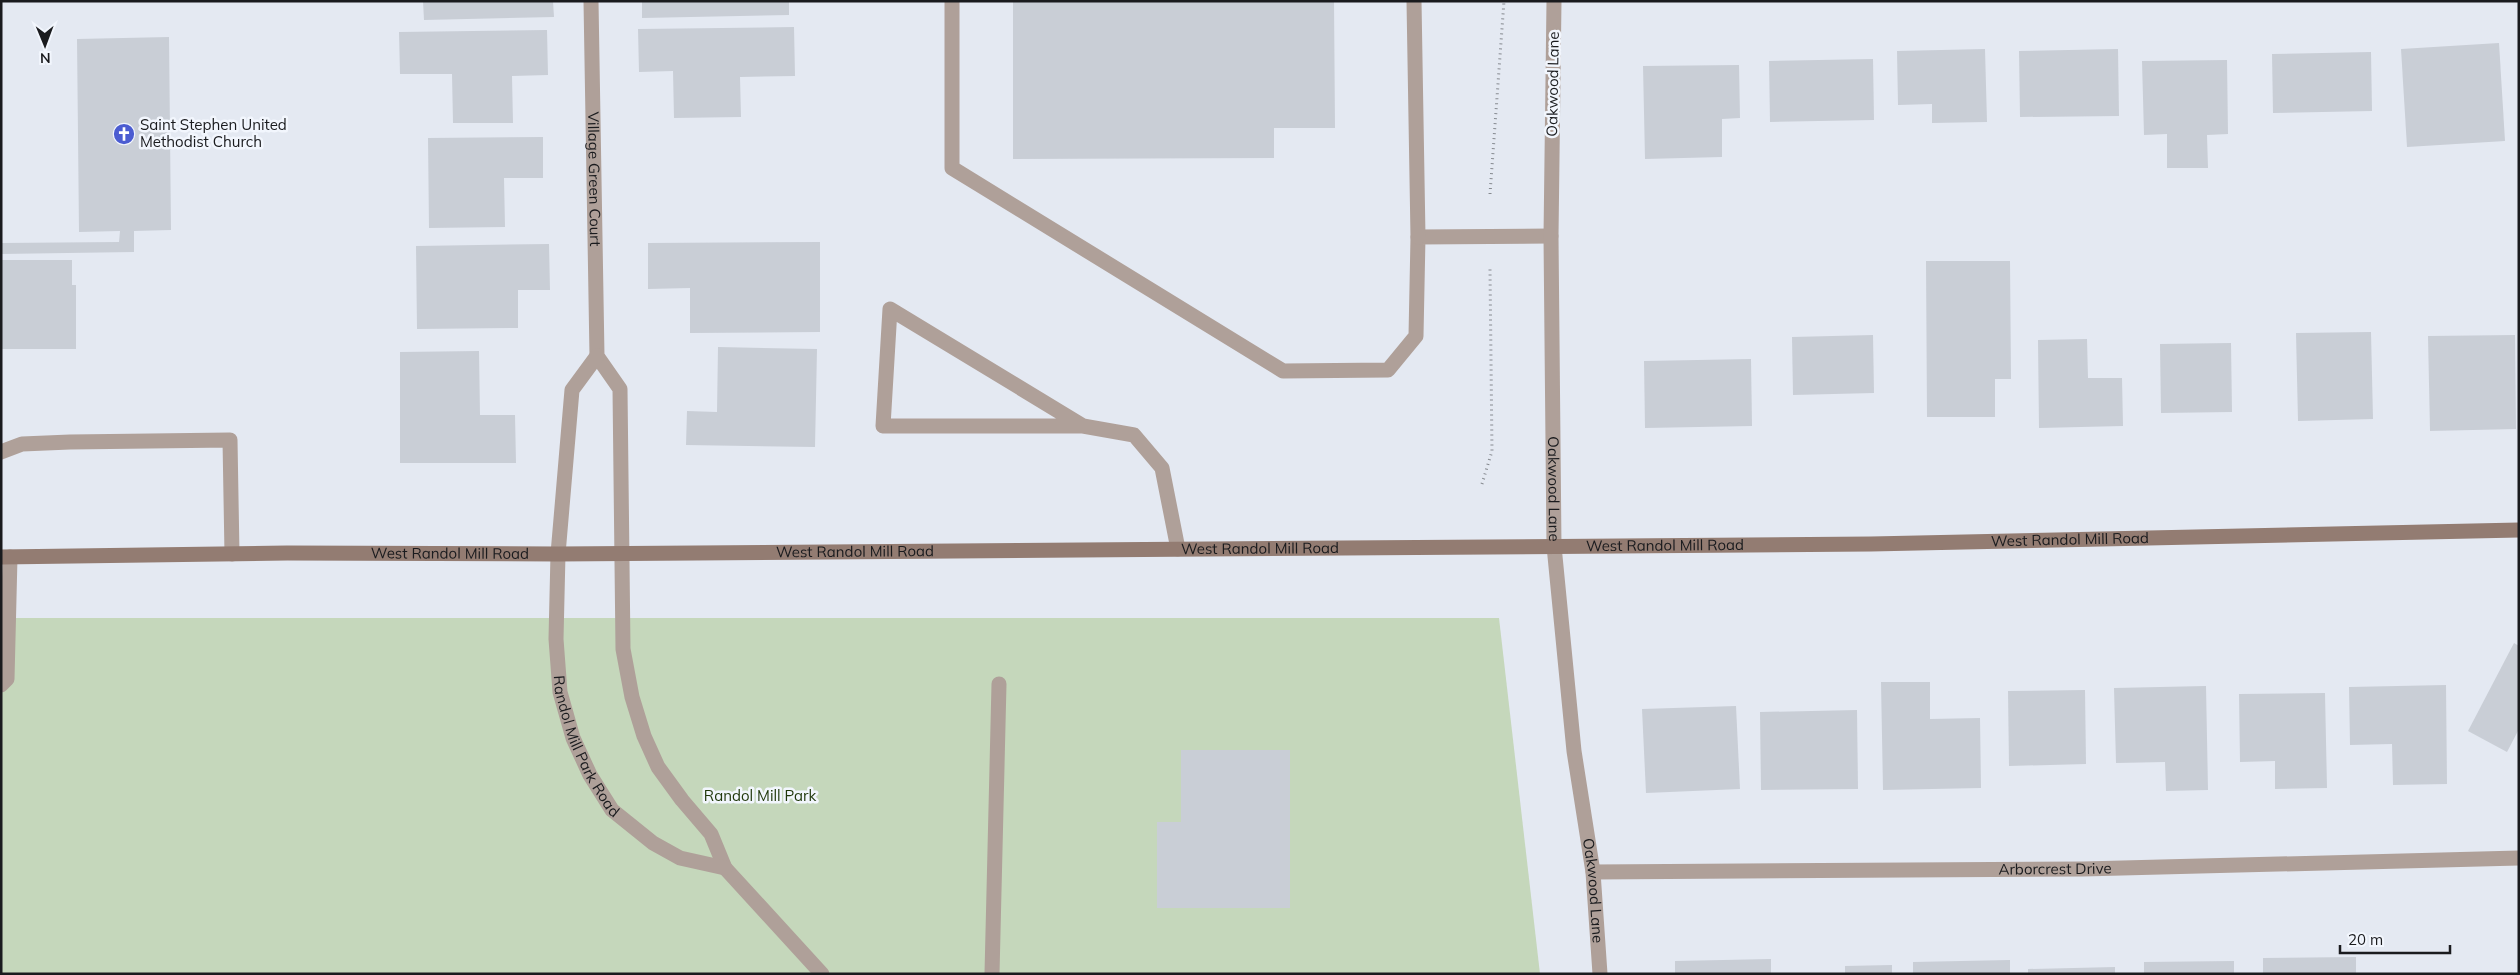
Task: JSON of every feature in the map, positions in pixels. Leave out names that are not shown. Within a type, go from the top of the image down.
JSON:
[{"type":"main road","name":"West Randol Mill Road","points":[[5,557],[1871,544],[2519,530]]},
{"type":"street","name":"Village Green Court","points":[[591,1],[597,356]]},
{"type":"street","points":[[952,1],[952,168],[1283,371],[1388,370],[1416,336],[1418,237],[1414,1]]},
{"type":"street","name":"Oakwood Lane","points":[[1554,1],[1551,236],[1554,546],[1574,751],[1592,872],[1600,974]]},
{"type":"street","points":[[1418,237],[1551,236]]},
{"type":"street","points":[[1083,426],[890,310],[883,426],[1083,426],[1134,435],[1162,468],[1178,549]]},
{"type":"street","points":[[558,554],[572,390],[597,356],[620,389],[623,649],[632,697],[644,736],[658,767],[682,800],[711,834],[725,868],[822,974]]},
{"type":"street","points":[[1,452],[22,444],[230,440],[232,554]]},
{"type":"street","name":"Randol Mill Park Road","points":[[558,554],[556,639],[560,692],[572,738],[590,775],[612,810],[653,843],[680,858],[725,868]]},
{"type":"street","points":[[1,685],[6,679],[5,557]]},
{"type":"street","points":[[992,974],[999,684]]},
{"type":"street","name":"Arborcrest Drive","points":[[1592,872],[2083,869],[2519,858]]},
{"type":"path","points":[[1490,194],[1504,1]]},
{"type":"path","points":[[1482,484],[1492,451],[1490,269]]},
{"type":"green space","name":"Randol Mill Park","points":[[1,618],[1499,618],[1540,974],[1,974]]},
{"type":"building","points":[[423,1],[553,1],[554,17],[424,20]]},
{"type":"building","points":[[642,1],[789,1],[789,15],[642,18]]},
{"type":"building","points":[[1013,1],[1334,1],[1335,128],[1274,128],[1274,158],[1013,159]]},
{"type":"building","points":[[794,27],[795,76],[740,77],[741,117],[674,118],[673,71],[639,72],[638,29]]},
{"type":"building","points":[[547,30],[548,75],[512,76],[513,123],[453,123],[452,74],[400,74],[399,32]]},
{"type":"building","name":"Saint Stephen United Methodist Church","points":[[169,37],[171,230],[134,231],[134,252],[1,254],[1,243],[119,242],[120,231],[79,232],[77,39]]},
{"type":"building","points":[[2499,43],[2505,141],[2407,147],[2401,49]]},
{"type":"building","points":[[1985,49],[1987,122],[1932,123],[1932,104],[1898,105],[1897,51]]},
{"type":"building","points":[[2118,49],[2119,116],[2020,117],[2019,51]]},
{"type":"building","points":[[2371,52],[2372,111],[2273,113],[2272,54]]},
{"type":"building","points":[[1873,59],[1874,120],[1770,122],[1769,61]]},
{"type":"building","points":[[2227,60],[2228,134],[2207,135],[2208,168],[2167,168],[2167,134],[2144,135],[2142,61]]},
{"type":"building","points":[[1739,65],[1740,118],[1722,119],[1722,157],[1645,159],[1643,66]]},
{"type":"building","points":[[543,137],[543,178],[504,178],[505,227],[429,228],[428,138]]},
{"type":"building","points":[[820,242],[820,332],[690,333],[690,288],[648,289],[648,243]]},
{"type":"building","points":[[549,244],[550,290],[518,290],[518,328],[417,329],[416,246]]},
{"type":"building","points":[[1,260],[72,260],[72,285],[76,285],[76,349],[1,349]]},
{"type":"building","points":[[1926,261],[2010,261],[2011,379],[1995,379],[1995,417],[1927,417]]},
{"type":"building","points":[[2371,332],[2373,419],[2298,421],[2296,333]]},
{"type":"building","points":[[1873,335],[1874,393],[1793,395],[1792,337]]},
{"type":"building","points":[[2515,335],[2516,429],[2430,431],[2428,336]]},
{"type":"building","points":[[2087,339],[2088,378],[2122,378],[2123,426],[2039,428],[2038,340]]},
{"type":"building","points":[[2231,343],[2232,412],[2161,413],[2160,344]]},
{"type":"building","points":[[718,347],[817,349],[815,447],[686,445],[687,411],[717,412]]},
{"type":"building","points":[[479,351],[480,415],[515,415],[516,463],[400,463],[400,352]]},
{"type":"building","points":[[1751,359],[1752,426],[1645,428],[1644,361]]},
{"type":"building","points":[[2514,643],[2519,646],[2519,729],[2507,752],[2468,731]]},
{"type":"building","points":[[1881,682],[1930,682],[1930,719],[1980,718],[1981,788],[1883,790]]},
{"type":"building","points":[[2446,685],[2447,784],[2393,785],[2392,744],[2350,745],[2349,687]]},
{"type":"building","points":[[2206,686],[2208,790],[2166,791],[2165,762],[2116,763],[2114,688]]},
{"type":"building","points":[[2085,690],[2086,764],[2009,766],[2008,691]]},
{"type":"building","points":[[2325,693],[2327,788],[2275,789],[2275,761],[2240,762],[2239,694]]},
{"type":"building","points":[[1736,706],[1740,789],[1646,793],[1642,709]]},
{"type":"building","points":[[1857,710],[1858,789],[1761,790],[1760,712]]},
{"type":"building","points":[[1181,750],[1290,750],[1290,908],[1157,908],[1157,822],[1181,822]]},
{"type":"building","points":[[2356,957],[2356,974],[2263,974],[2263,958]]},
{"type":"building","points":[[1771,959],[1771,974],[1675,974],[1675,961]]},
{"type":"building","points":[[2010,960],[2010,974],[1913,974],[1913,962]]},
{"type":"building","points":[[2234,961],[2234,974],[2144,974],[2144,962]]},
{"type":"building","points":[[1892,965],[1892,974],[1845,974],[1845,966]]},
{"type":"building","points":[[2115,967],[2115,974],[2028,974],[2028,969]]},
{"type":"place","name":"Saint Stephen United Methodist Church","points":[[124,134]]}]
